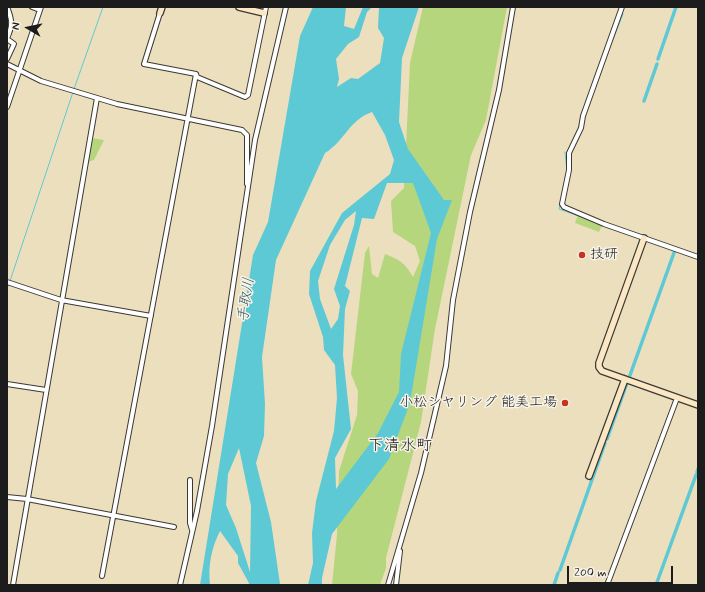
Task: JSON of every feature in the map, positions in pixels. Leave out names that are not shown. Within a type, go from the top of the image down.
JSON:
[{"type":"street","points":[[7,7],[12,19],[12,28],[7,39],[14,44],[7,59]]},
{"type":"street","points":[[7,107],[41,8],[32,7]]},
{"type":"street","points":[[161,10],[144,64],[196,74],[197,77],[245,97],[248,95],[265,10],[239,7]]},
{"type":"street","points":[[180,585],[212,426],[255,140],[286,7]]},
{"type":"street","points":[[388,585],[421,472],[446,366],[453,300],[470,212],[499,90],[513,7]]},
{"type":"street","points":[[622,7],[583,116],[581,128],[568,153],[569,170],[562,204],[564,207],[604,224],[698,257]]},
{"type":"street","points":[[7,64],[41,81],[97,98],[132,107],[237,128],[245,132],[247,135],[246,174],[248,187]]},
{"type":"street","points":[[102,576],[196,74]]},
{"type":"street","points":[[13,585],[97,98]]},
{"type":"street","points":[[644,238],[599,363],[599,367],[602,371],[698,405]]},
{"type":"street","points":[[8,282],[63,300],[151,316]]},
{"type":"street","points":[[589,476],[624,379]]},
{"type":"street","points":[[7,384],[46,390]]},
{"type":"street","points":[[607,585],[677,398]]},
{"type":"street","points":[[190,480],[190,523],[192,531]]},
{"type":"street","points":[[7,497],[27,499],[174,527]]},
{"type":"street","points":[[396,585],[401,542]]},
{"type":"green space","points":[[423,7],[507,7],[486,120],[471,155],[435,329],[421,422],[386,558],[386,568],[380,585],[332,585],[337,535],[339,471],[357,415],[358,391],[351,374],[365,253],[369,246],[372,274],[378,278],[385,254],[402,262],[413,277],[420,261],[415,246],[393,232],[391,201],[404,188],[410,63]]},
{"type":"green space","points":[[92,138],[104,140],[94,160],[88,162]]},
{"type":"green space","points":[[578,215],[602,225],[599,232],[575,223]]},
{"type":"water","name":"手取川","points":[[313,7],[346,7],[344,26],[354,29],[363,7],[372,7],[367,12],[359,37],[348,44],[336,59],[339,79],[337,87],[351,78],[358,79],[380,63],[384,38],[378,28],[379,7],[419,7],[402,58],[399,122],[408,149],[444,200],[452,200],[437,239],[410,403],[389,459],[332,534],[322,578],[322,585],[308,585],[313,563],[312,533],[316,501],[334,431],[337,398],[335,365],[324,350],[323,337],[309,294],[310,271],[342,213],[390,174],[394,160],[385,135],[372,112],[352,125],[338,143],[325,153],[276,260],[262,357],[265,404],[264,436],[256,463],[271,522],[280,584],[250,585],[238,563],[238,556],[220,531],[214,544],[211,558],[209,571],[210,585],[200,585],[253,255],[268,222],[300,36]],"holes":[[[387,183],[413,183],[431,233],[401,354],[399,392],[378,433],[336,489],[335,458],[351,429],[343,355],[345,309],[350,291],[345,286],[362,218],[374,219]],[[356,211],[354,225],[334,289],[340,306],[338,319],[331,329],[320,299],[318,281],[330,245],[345,220]],[[239,448],[251,506],[250,572],[236,528],[226,505],[228,474]]]},
{"type":"waterway","points":[[74,89],[103,7]]},
{"type":"waterway","points":[[658,59],[676,7]]},
{"type":"waterway","points":[[612,42],[623,14]]},
{"type":"waterway","points":[[644,101],[657,64]]},
{"type":"waterway","points":[[10,281],[73,92]]},
{"type":"waterway","points":[[565,152],[567,171]]},
{"type":"waterway","points":[[564,186],[559,209],[587,219]]},
{"type":"waterway","points":[[629,378],[675,250]]},
{"type":"waterway","points":[[7,288],[9,284]]},
{"type":"waterway","points":[[607,439],[627,383]]},
{"type":"waterway","points":[[560,570],[605,443]]},
{"type":"waterway","points":[[656,585],[696,475]]},
{"type":"waterway","points":[[554,585],[558,573]]},
{"type":"place","name":"技研","points":[[582,255]]},
{"type":"place","name":"小松シヤリング 能美工場","points":[[565,403]]},
{"type":"district","name":"下清水町","points":[[400,447]]}]
